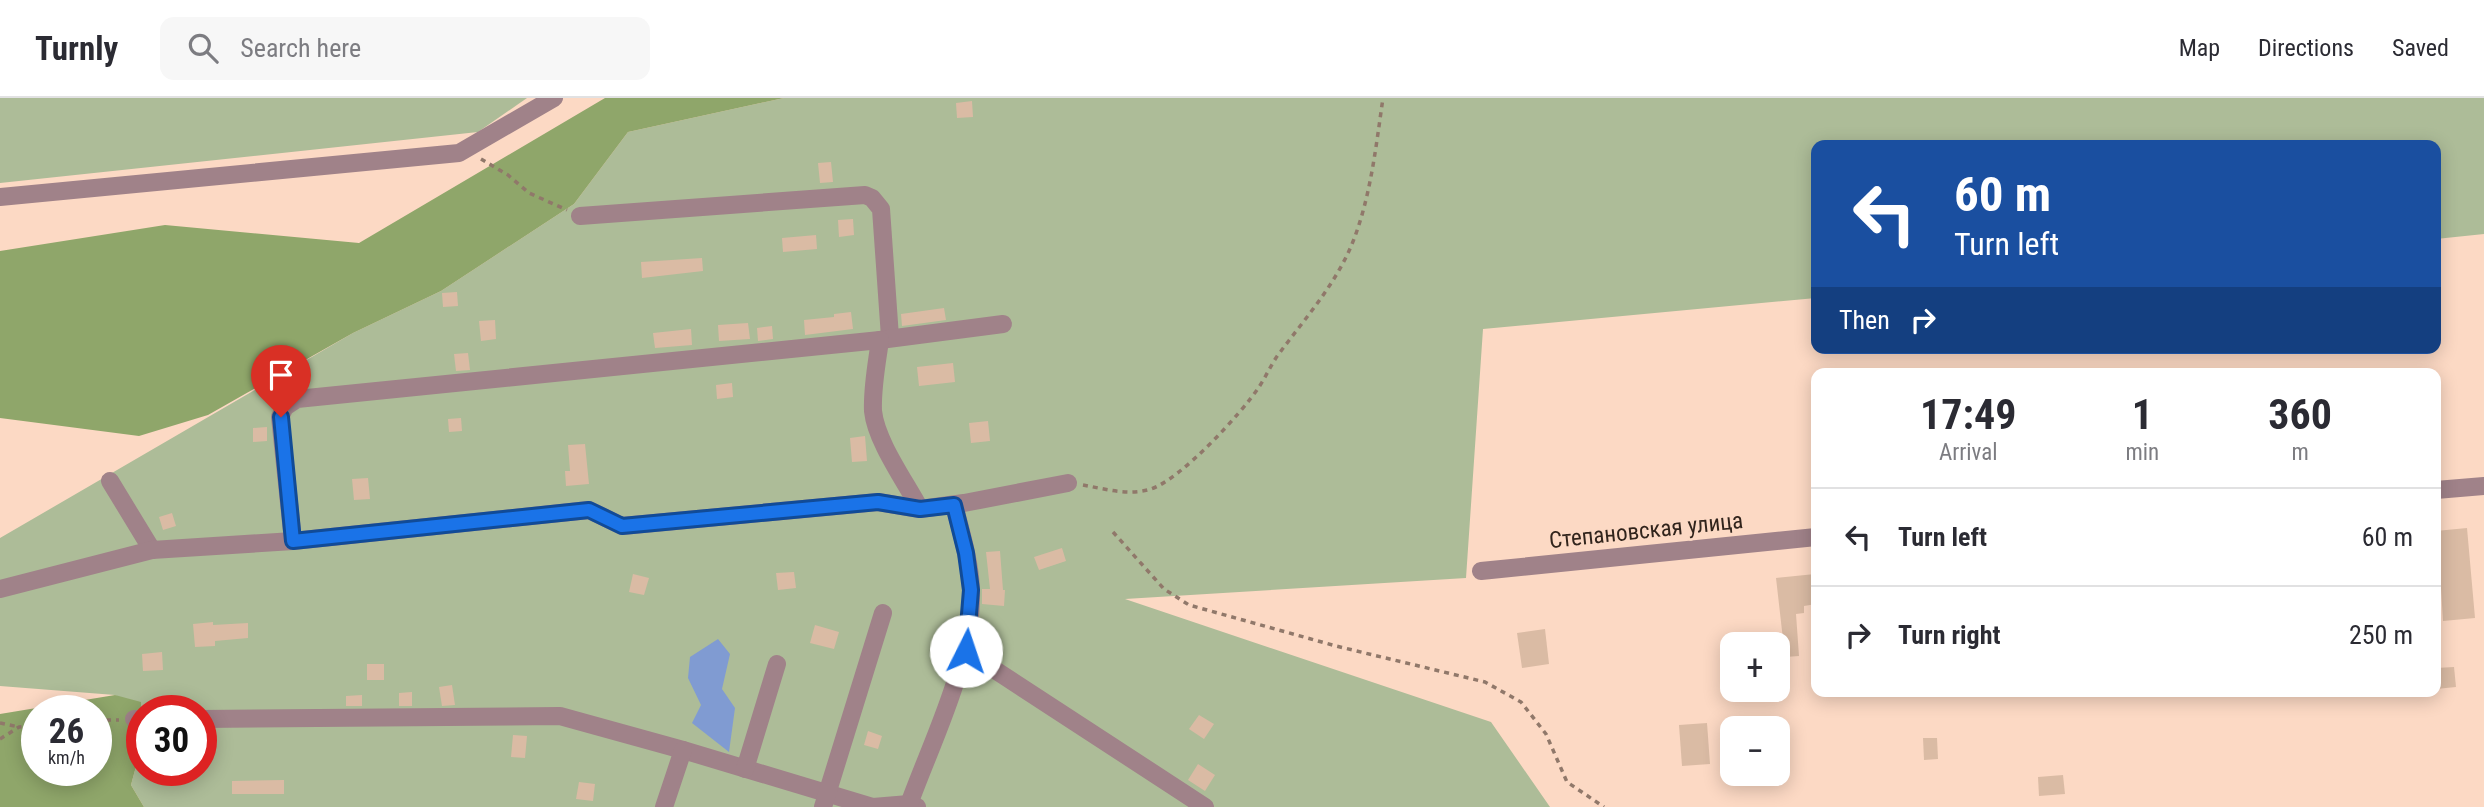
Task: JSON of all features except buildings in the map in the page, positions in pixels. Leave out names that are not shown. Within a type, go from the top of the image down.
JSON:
[{"type":"street","points":[[0,197],[459,153],[554,98]]},
{"type":"street","points":[[580,216],[864,195],[872,198],[881,209],[885,339],[873,391],[873,413],[882,439],[920,509]]},
{"type":"street","points":[[293,541],[281,417],[285,407],[297,399],[885,339],[1003,324]]},
{"type":"street","points":[[110,481],[152,550]]},
{"type":"street","points":[[0,589],[152,550],[293,541],[589,510],[622,526],[878,502],[920,509],[1068,483]]},
{"type":"street","points":[[2441,490],[2484,486]]},
{"type":"street","points":[[217,719],[560,716],[745,769],[825,801],[873,807],[912,806],[966,651],[971,590],[966,553],[954,505]]},
{"type":"street","name":"Степановская улица","points":[[1481,571],[1811,538]]},
{"type":"street","points":[[825,801],[883,613]]},
{"type":"street","points":[[966,651],[1205,807]]},
{"type":"street","points":[[745,769],[777,664]]},
{"type":"street","points":[[664,807],[683,750]]},
{"type":"path","points":[[1068,483],[1131,493],[1152,489],[1196,458],[1231,423],[1322,298],[1353,241],[1369,190],[1383,98]]},
{"type":"path","points":[[459,153],[483,159],[529,193],[580,216]]},
{"type":"path","points":[[1113,532],[1164,589],[1189,605],[1336,646],[1485,682],[1521,702],[1546,734],[1567,782],[1604,807]]},
{"type":"path","points":[[0,723],[19,727]]},
{"type":"path","points":[[0,739],[19,727]]},
{"type":"green space","points":[[0,98],[527,98],[478,132],[0,183]]},
{"type":"green space","points":[[605,98],[784,98],[628,132],[574,204],[441,291],[353,333],[208,415],[139,436],[0,418],[0,251],[165,225],[359,243]]},
{"type":"green space","points":[[784,98],[2484,98],[2484,234],[2441,238],[2441,140],[1811,140],[1811,298],[1483,329],[1466,578],[1125,599],[1491,722],[1550,807],[144,807],[132,786],[217,786],[217,695],[126,695],[126,701],[115,695],[0,686],[0,538],[353,333],[441,291],[574,204],[628,132]]},
{"type":"green space","points":[[112,695],[126,698],[126,786],[132,786],[144,807],[0,807],[0,714],[21,711],[21,786],[112,786]]},
{"type":"water","points":[[718,639],[730,654],[722,689],[735,708],[729,752],[692,723],[701,705],[688,678],[690,657]]},
{"type":"route","points":[[281,417],[293,541],[589,510],[622,526],[878,502],[920,509],[954,505],[966,553],[971,590],[966,651]]}]
